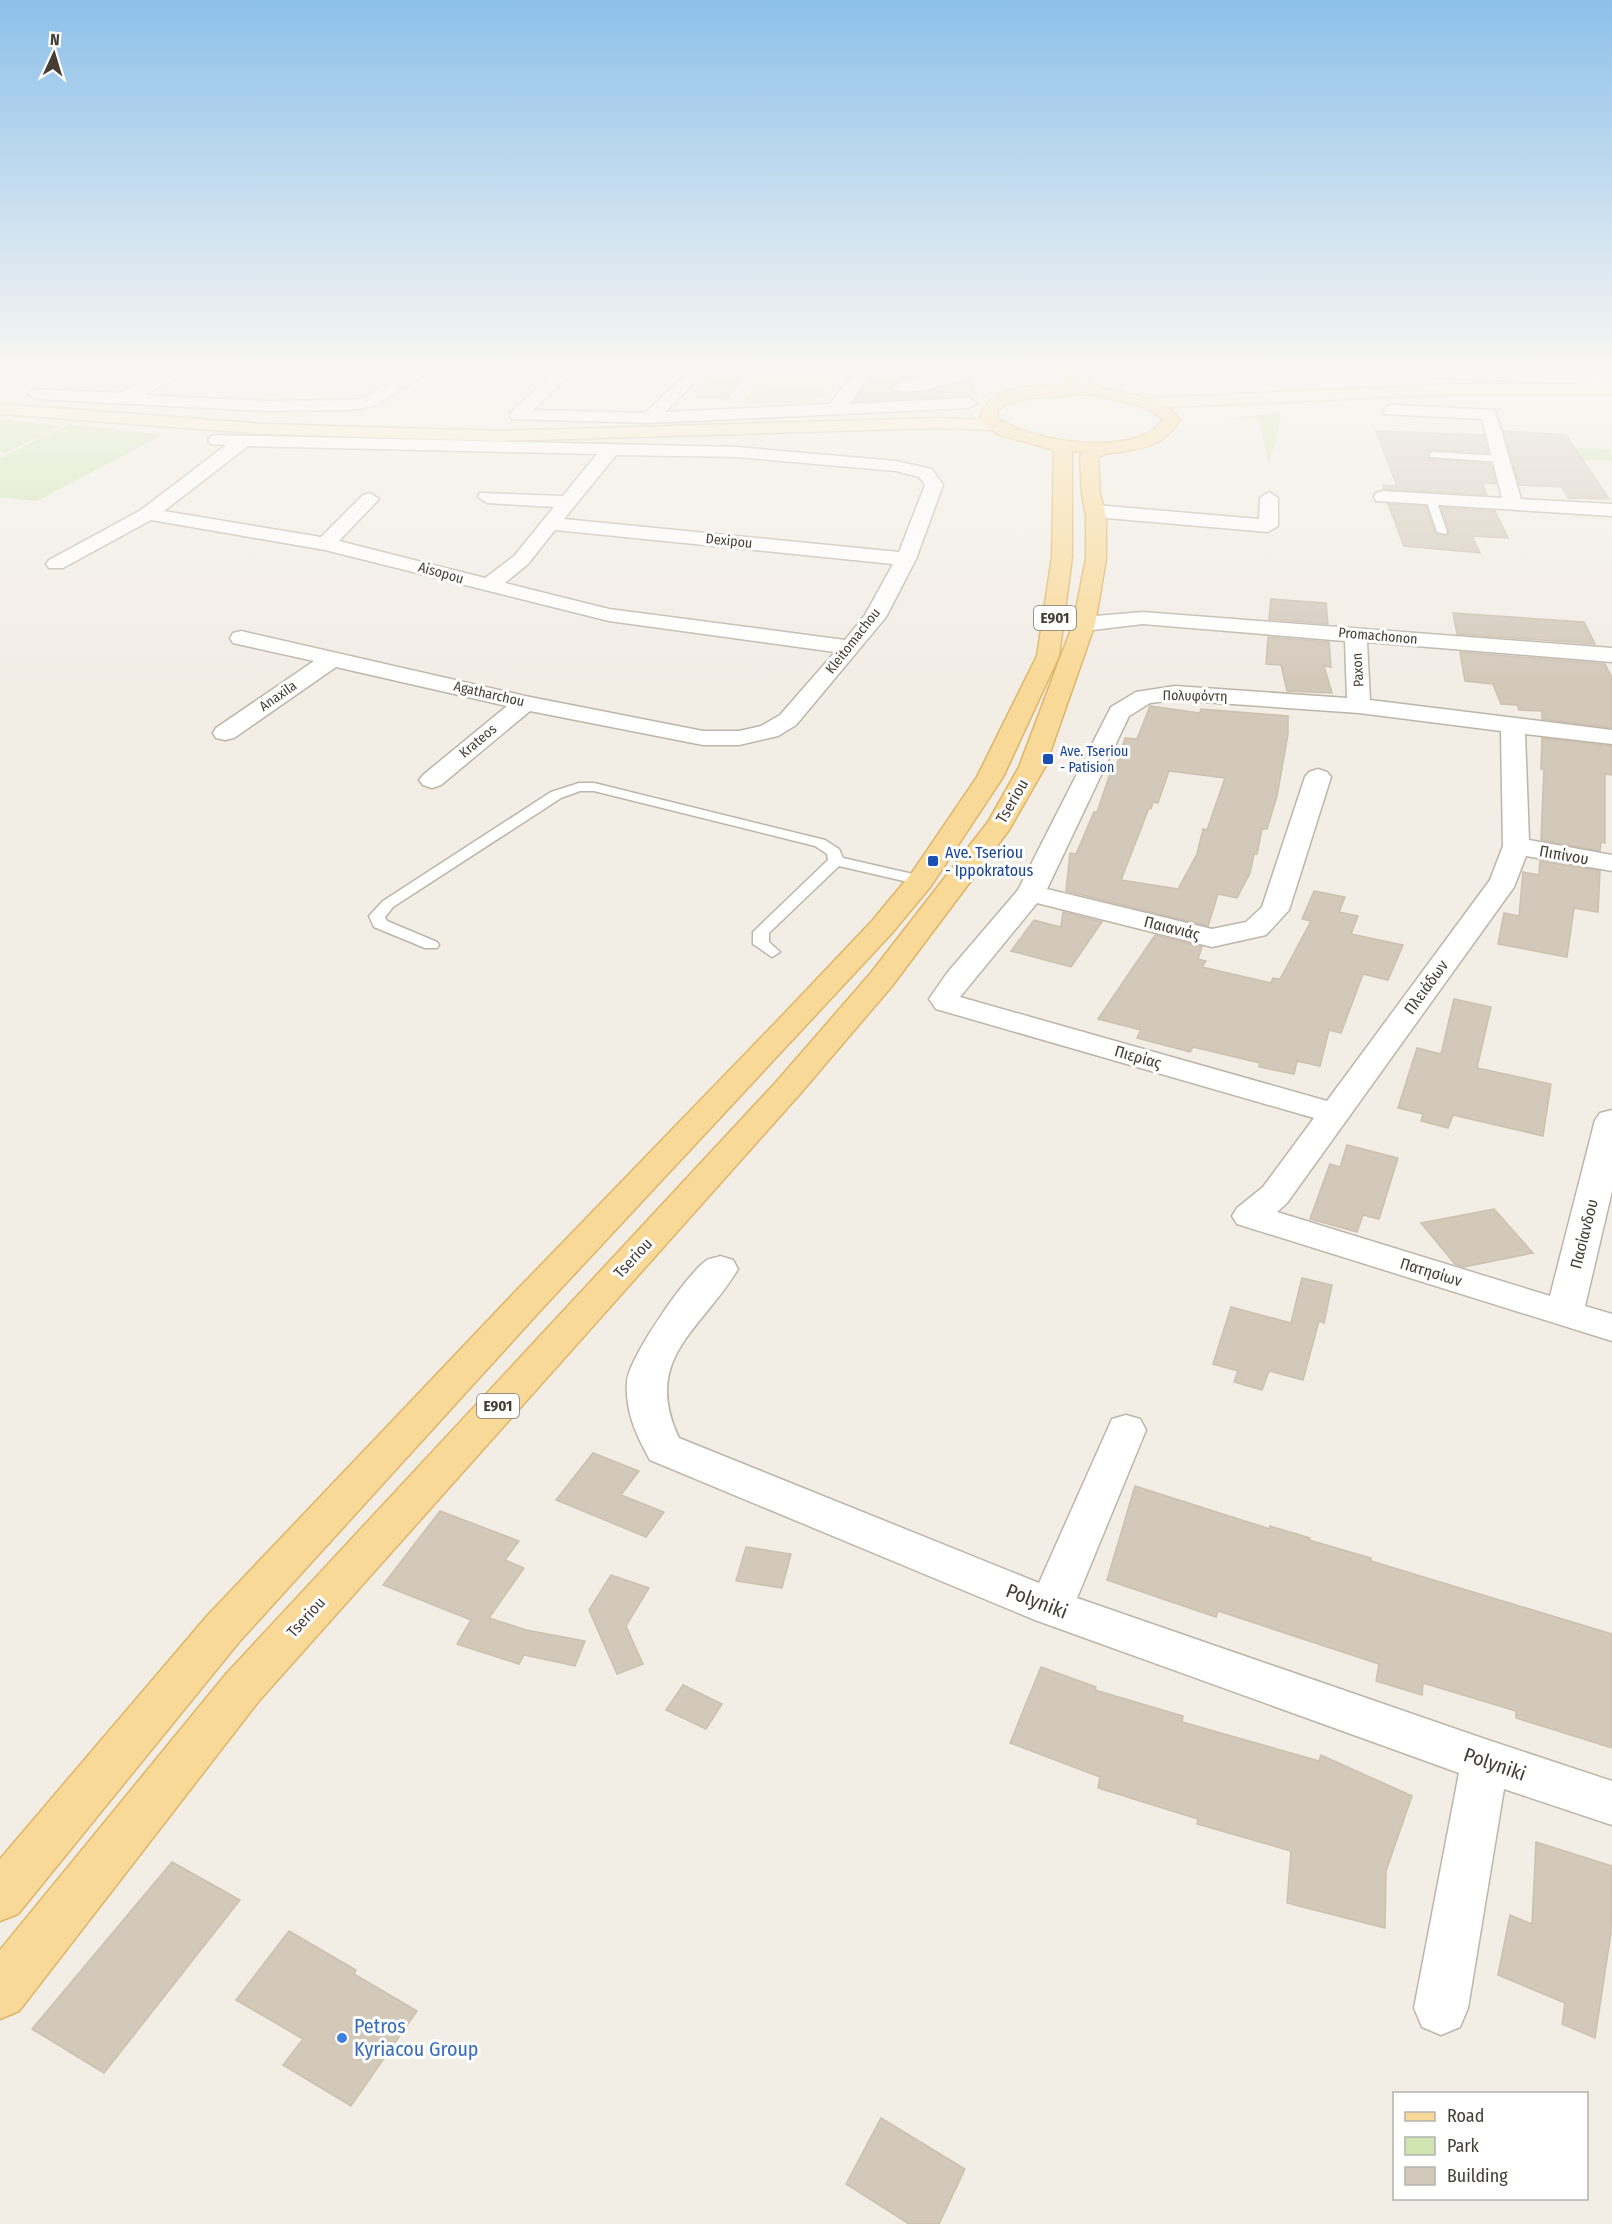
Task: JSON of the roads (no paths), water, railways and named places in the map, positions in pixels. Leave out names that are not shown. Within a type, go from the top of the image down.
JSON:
[{"type":"main road","name":"Tseriou","points":[[0,1897],[223,1629],[527,1302],[882,927],[921,880],[990,777],[1048,656],[1062,557],[1065,496],[1064,473]]},
{"type":"main road","name":"Tseriou","points":[[0,1992],[242,1688],[788,1089],[881,980],[1000,824],[1032,767],[1054,712],[1086,613],[1096,559],[1095,511],[1090,473]]},
{"type":"street","points":[[56,564],[148,514],[202,473]]},
{"type":"street","points":[[488,586],[521,560],[592,473]]},
{"type":"street","name":"Kleitomachou","points":[[739,738],[769,731],[788,720],[875,617],[906,559],[934,485],[925,473]]},
{"type":"street","points":[[1505,473],[1513,504]]},
{"type":"street","points":[[487,496],[569,502]]},
{"type":"street","points":[[1383,496],[1612,510]]},
{"type":"street","points":[[1095,511],[1268,526],[1269,498]]},
{"type":"street","points":[[324,544],[369,499]]},
{"type":"street","name":"Aisopou","points":[[148,514],[324,544],[609,615],[851,647]]},
{"type":"street","name":"Dexipou","points":[[552,524],[906,559]]},
{"type":"street","name":"Promachonon","points":[[1086,613],[1612,656]]},
{"type":"street","name":"Paxon","points":[[1356,635],[1359,706]]},
{"type":"street","name":"Agatharchou","points":[[241,638],[525,703],[704,738],[739,738]]},
{"type":"street","name":"Anaxila","points":[[225,734],[332,659]]},
{"type":"street","name":"Πολυφόντη","points":[[944,999],[958,979],[1031,893],[1119,712],[1144,697],[1175,693],[1359,706],[1612,737]]},
{"type":"street","name":"Krateos","points":[[432,780],[525,703]]},
{"type":"street","name":"Πλειάδων","points":[[1250,1216],[1275,1196],[1333,1113],[1504,881],[1516,846],[1512,724]]},
{"type":"street","name":"Παιανιάς","points":[[1031,893],[1212,938],[1256,929],[1275,910],[1318,777]]},
{"type":"street","name":"Πιπίνου","points":[[1516,846],[1612,863]]},
{"type":"street","name":"Πιερίας","points":[[944,999],[947,1003],[1333,1113]]},
{"type":"street","name":"Πασίανδου","points":[[1565,1312],[1612,1120]]},
{"type":"street","name":"Πατησίων","points":[[1250,1216],[1565,1312],[1612,1329]]},
{"type":"street","name":"Polyniki","points":[[720,1269],[688,1307],[663,1343],[646,1380],[649,1417],[664,1449],[1052,1607],[1485,1761],[1612,1803]]},
{"type":"street","points":[[1052,1607],[1126,1430]]},
{"type":"street","points":[[1441,2008],[1485,1761]]},
{"type":"lane","points":[[1431,499],[1442,532]]},
{"type":"lane","points":[[431,945],[380,924],[376,916],[388,904],[556,795],[579,787],[594,787],[820,843],[834,852],[836,861]]},
{"type":"lane","points":[[836,861],[921,880]]},
{"type":"lane","points":[[772,952],[761,944],[761,932],[836,861]]},
{"type":"place","name":"Ave. Tseriou - Patision","points":[[1048,759]]},
{"type":"place","name":"Ave. Tseriou - Ippokratous","points":[[933,861]]},
{"type":"place","name":"Petros Kyriacou Group","points":[[342,2038]]}]
